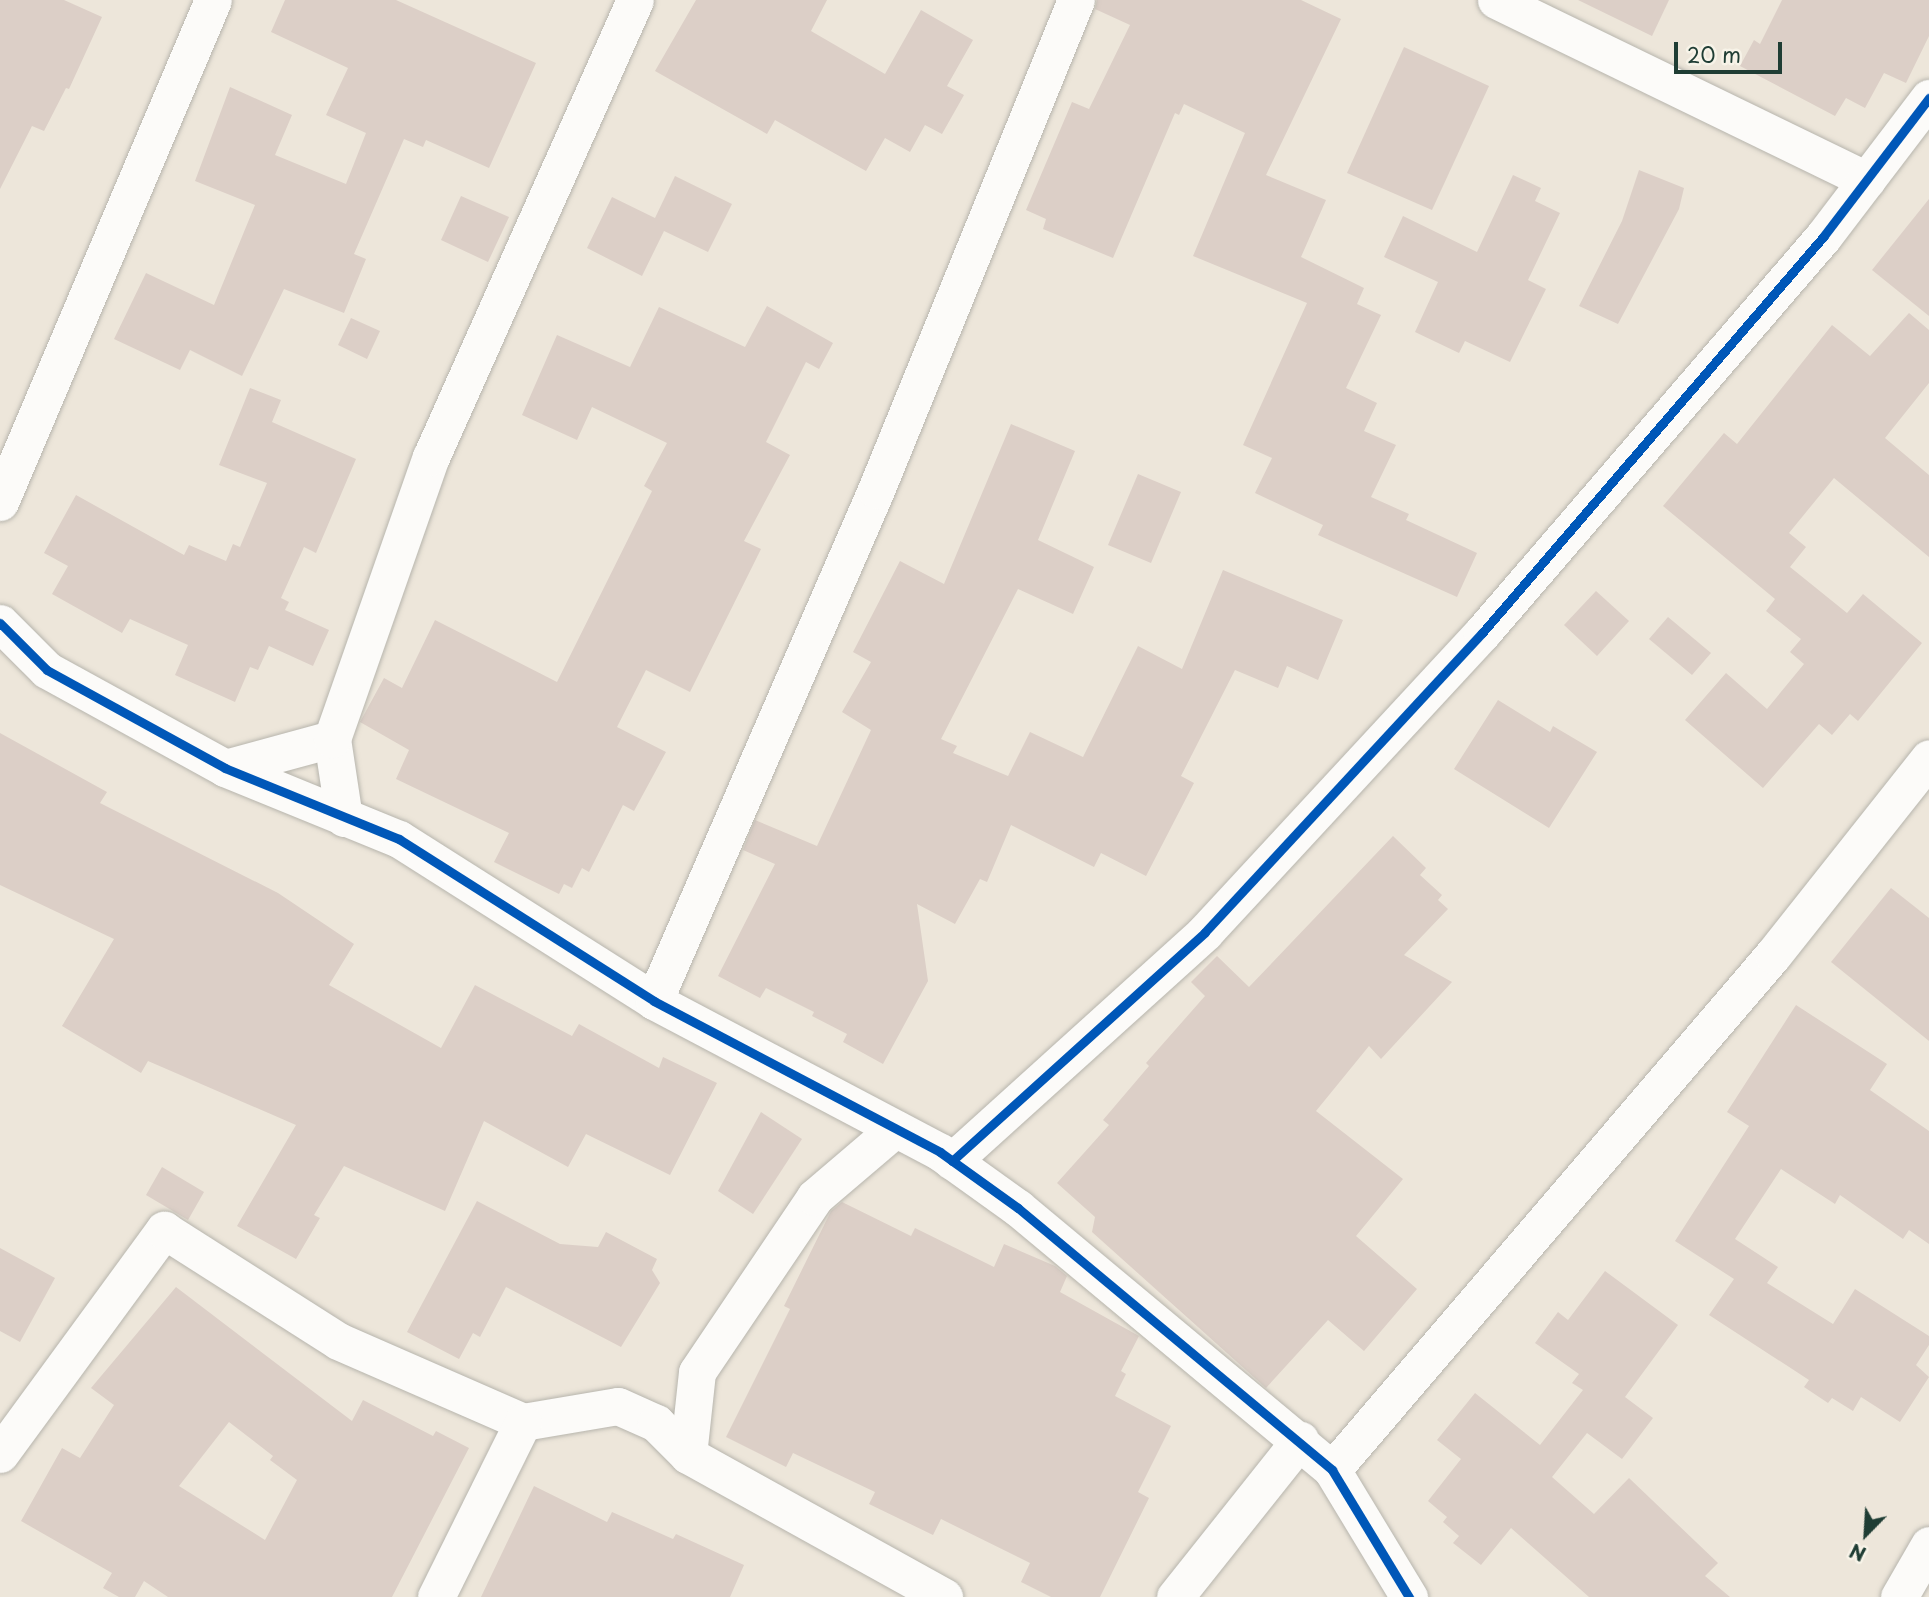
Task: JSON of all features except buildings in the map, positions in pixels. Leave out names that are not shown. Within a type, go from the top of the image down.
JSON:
[{"type":"street","points":[[0,502],[213,0]]},
{"type":"street","points":[[344,818],[332,739],[431,457],[635,0]]},
{"type":"street","points":[[654,1001],[876,490],[1076,0]]},
{"type":"street","points":[[1496,0],[1867,180]]},
{"type":"street","points":[[953,1161],[1205,932],[1482,633],[1823,237],[1929,98]]},
{"type":"street","points":[[0,623],[47,670],[225,768],[399,839],[654,1001],[953,1161],[1018,1208],[1300,1440],[1332,1470],[1409,1597]]},
{"type":"street","points":[[225,768],[332,739]]},
{"type":"street","points":[[1332,1470],[1773,955],[1929,758]]},
{"type":"street","points":[[688,1455],[697,1372],[815,1197],[895,1129]]},
{"type":"street","points":[[0,1454],[164,1230],[338,1340],[523,1422],[618,1406],[656,1423],[688,1455],[944,1597]]},
{"type":"street","points":[[436,1597],[523,1422]]},
{"type":"street","points":[[1175,1597],[1300,1440]]},
{"type":"street","points":[[1899,1597],[1929,1545]]},
{"type":"cycle path","points":[[952,1161],[1205,932],[1482,633],[1823,237],[1929,98]]},
{"type":"cycle path","points":[[0,623],[47,670],[225,768],[399,839],[654,1001],[940,1152],[1018,1208],[1332,1470],[1409,1597]]}]
